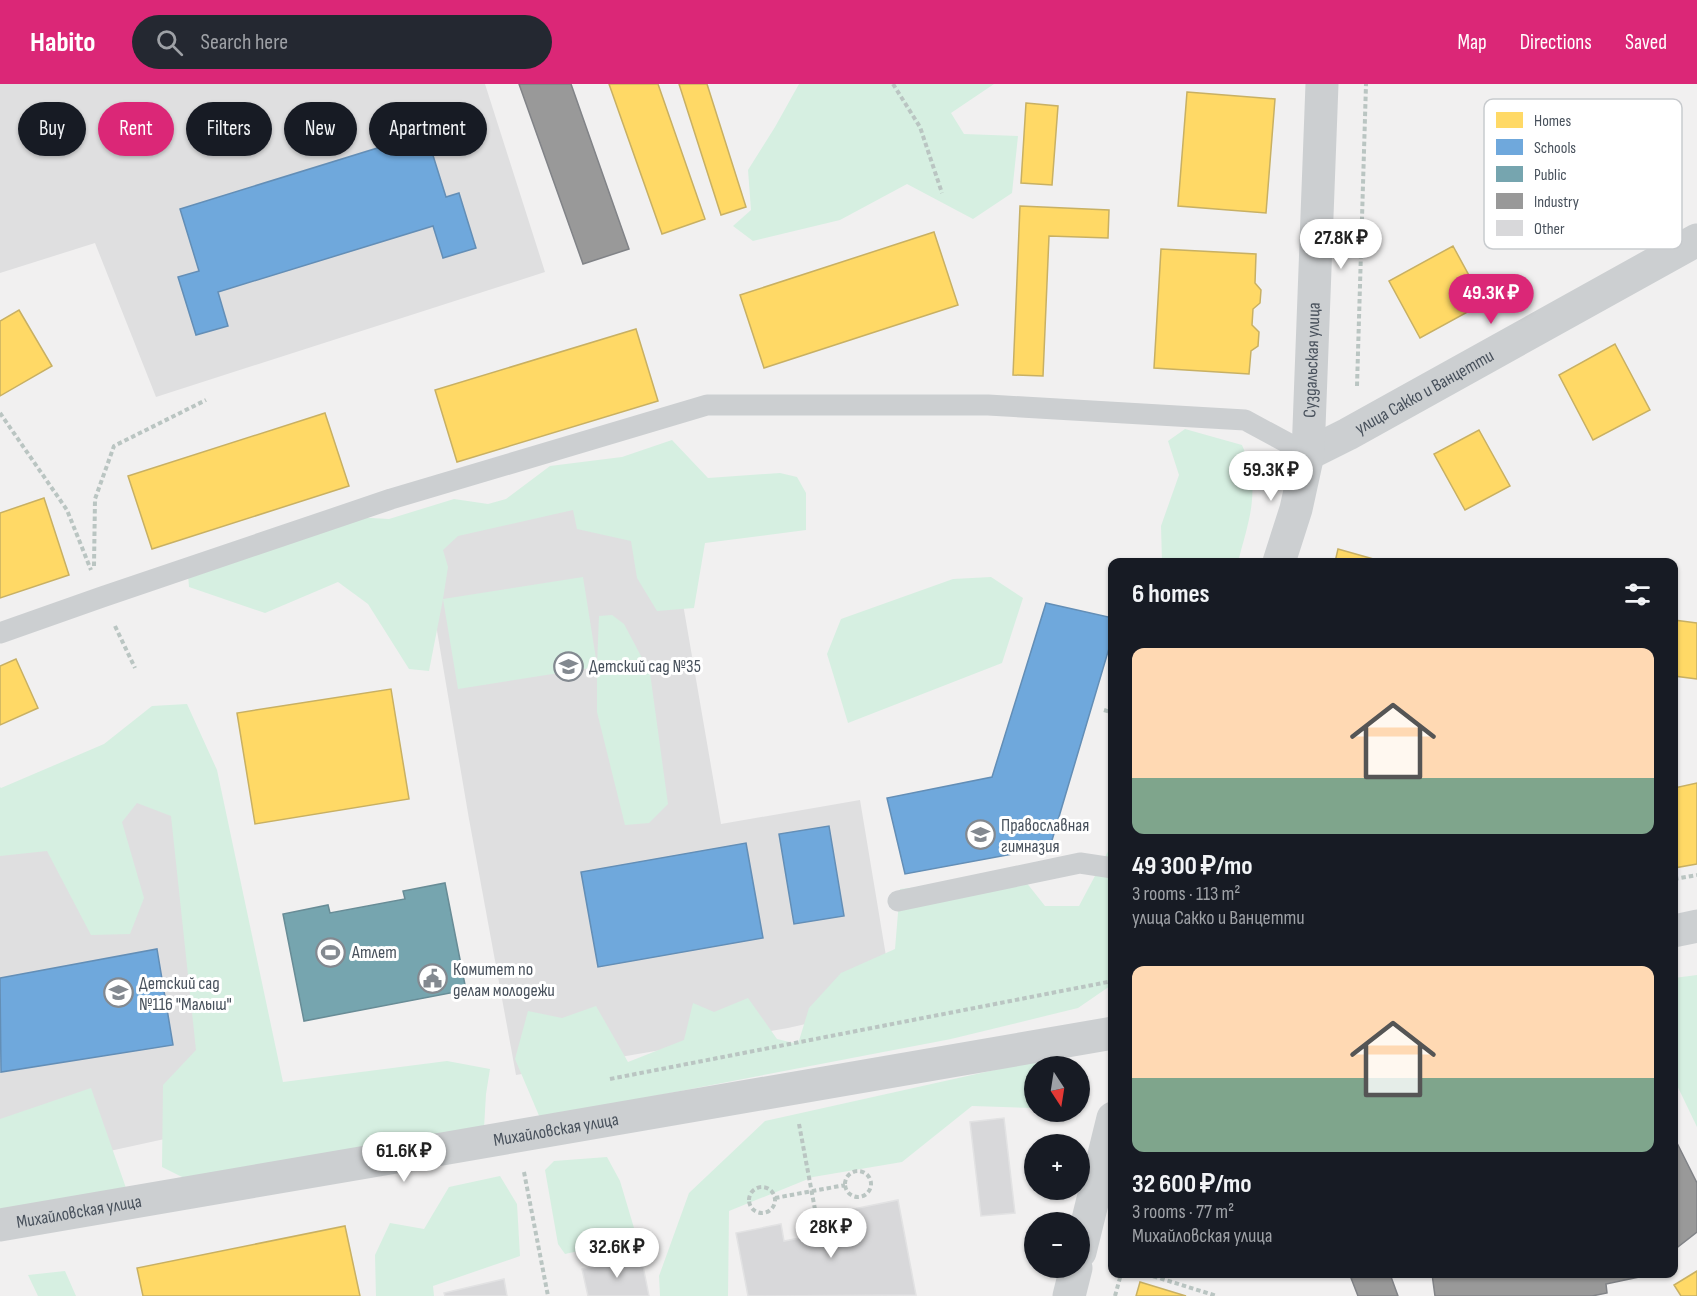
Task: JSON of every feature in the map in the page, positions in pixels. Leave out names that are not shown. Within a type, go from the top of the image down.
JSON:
[{"type":"street","name":"Суздальская улица","points":[[1280,558],[1296,509],[1308,454],[1322,84]]},
{"type":"street","name":"улица Сакко и Ванцетти","points":[[1682,248],[1697,240]]},
{"type":"street","name":"улица Сакко и Ванцетти","points":[[1308,454],[1681,249]]},
{"type":"street","points":[[1678,930],[1697,926]]},
{"type":"street","name":"Михайловская улица","points":[[0,1225],[1108,1034]]},
{"type":"street","points":[[1090,1212],[1108,1138]]},
{"type":"street","points":[[1069,1296],[1074,1278]]},
{"type":"lane","points":[[0,633],[391,499],[707,405],[988,405],[1245,420],[1308,454]]},
{"type":"lane","points":[[898,901],[1080,863],[1108,867]]},
{"type":"path","points":[[893,84],[920,127],[942,193]]},
{"type":"path","points":[[0,413],[67,510],[94,577],[95,499],[114,446],[207,400]]},
{"type":"path","points":[[102,597],[135,668]]},
{"type":"path","points":[[1104,710],[1108,711]]},
{"type":"path","points":[[1678,878],[1697,875]]},
{"type":"path","points":[[798,1117],[817,1220]]},
{"type":"path","points":[[517,1136],[548,1296]]},
{"type":"path","points":[[857,1171],[867,1175],[871,1182],[868,1192],[859,1197],[850,1194],[845,1185],[848,1176],[857,1171]]},
{"type":"path","points":[[775,1198],[845,1185]]},
{"type":"path","points":[[762,1187],[771,1190],[775,1198],[773,1207],[764,1213],[754,1210],[750,1201],[752,1191],[762,1187]]},
{"type":"path","points":[[1115,1296],[1120,1278]]},
{"type":"path","points":[[1159,1278],[1217,1296]]},
{"type":"shaded area","points":[[0,84],[485,84],[545,272],[156,397],[95,243],[0,273]]},
{"type":"shaded area","name":"Детский сад №35","points":[[659,465],[721,824],[860,800],[894,1004],[788,1028],[516,1075],[420,531]]},
{"type":"shaded area","name":"Детский сад №116 \"Малыш\"","points":[[182,733],[261,1118],[0,1175],[0,844]]},
{"type":"green space","points":[[799,84],[994,84],[951,113],[964,134],[1018,136],[1012,193],[973,219],[907,184],[840,220],[753,241],[733,226],[751,210],[748,170]]},
{"type":"green space","points":[[1185,429],[1242,445],[1251,476],[1252,504],[1239,558],[1162,558],[1161,526],[1179,475],[1168,441]]},
{"type":"green space","points":[[672,440],[708,478],[780,473],[797,477],[806,493],[806,530],[705,543],[694,608],[657,611],[637,578],[631,541],[577,529],[573,510],[458,536],[443,550],[448,567],[429,671],[409,669],[368,604],[338,582],[265,613],[189,587],[188,575],[353,517],[389,519],[454,499],[488,504],[506,499],[550,466],[622,457]]},
{"type":"green space","points":[[583,577],[597,665],[599,616],[612,615],[624,624],[650,673],[668,804],[649,823],[625,825],[597,712],[597,667],[458,689],[443,599]]},
{"type":"green space","points":[[991,577],[1023,598],[1002,663],[848,723],[827,654],[841,619],[953,579]]},
{"type":"green space","points":[[187,704],[217,770],[283,1082],[447,1061],[490,1069],[484,1128],[184,1178],[162,1167],[163,1085],[196,1050],[171,816],[137,803],[122,822],[144,898],[130,934],[91,935],[47,851],[0,856],[0,787],[104,744],[152,706]]},
{"type":"green space","points":[[1108,851],[1108,987],[1078,1008],[951,1039],[540,1118],[515,1059],[528,1011],[562,1018],[596,1006],[628,1062],[684,1040],[693,1003],[714,1012],[748,998],[777,1039],[798,1044],[809,1008],[841,973],[895,949],[900,889],[1022,877],[1045,906],[1079,906]]},
{"type":"green space","points":[[1697,975],[1697,1127],[1678,1087],[1678,977]]},
{"type":"green space","points":[[1024,1063],[1024,1108],[972,1106],[902,1162],[813,1177],[729,1211],[728,1296],[660,1296],[659,1276],[689,1193],[765,1121]]},
{"type":"green space","points":[[91,1088],[126,1188],[0,1209],[0,1119]]},
{"type":"green space","points":[[607,1157],[620,1181],[637,1238],[565,1254],[558,1244],[545,1170],[554,1161]]},
{"type":"green space","points":[[500,1176],[517,1204],[520,1256],[433,1286],[434,1296],[376,1296],[375,1255],[390,1223],[424,1229],[449,1187]]},
{"type":"green space","points":[[65,1271],[76,1296],[38,1296],[28,1275]]},
{"type":"building: Homes","points":[[609,84],[658,84],[705,219],[662,234]]},
{"type":"building: Homes","points":[[679,84],[707,84],[746,207],[721,215]]},
{"type":"building: Homes","points":[[1187,92],[1275,99],[1266,213],[1178,206]]},
{"type":"building: Homes","points":[[1026,103],[1058,106],[1052,185],[1021,183]]},
{"type":"building: Homes","points":[[1020,206],[1109,210],[1108,238],[1049,236],[1043,376],[1013,375]]},
{"type":"building: Homes","points":[[934,232],[958,305],[764,368],[740,295]]},
{"type":"building: Homes","points":[[1453,246],[1484,303],[1420,338],[1389,281]]},
{"type":"building: Homes","points":[[1161,249],[1256,254],[1255,283],[1261,290],[1260,303],[1253,309],[1252,325],[1259,332],[1258,346],[1251,351],[1249,374],[1154,368]]},
{"type":"building: Homes","points":[[19,310],[52,366],[0,396],[0,321]]},
{"type":"building: Homes","points":[[636,329],[658,401],[457,462],[435,390]]},
{"type":"building: Homes","points":[[1615,344],[1650,410],[1593,440],[1559,375]]},
{"type":"building: Homes","points":[[325,413],[349,486],[152,549],[128,476]]},
{"type":"building: Homes","points":[[1479,430],[1510,486],[1465,510],[1434,454]]},
{"type":"building: Homes","points":[[44,498],[69,575],[0,598],[0,513]]},
{"type":"building: Homes","points":[[1338,549],[1370,558],[1336,558]]},
{"type":"building: Homes","points":[[1678,621],[1697,623],[1697,679],[1678,677]]},
{"type":"building: Homes","points":[[16,659],[38,708],[0,725],[0,666]]},
{"type":"building: Homes","points":[[391,689],[409,799],[255,824],[237,713]]},
{"type":"building: Homes","points":[[1697,783],[1697,864],[1678,867],[1678,787]]},
{"type":"building: Homes","points":[[345,1226],[360,1296],[143,1296],[137,1268]]},
{"type":"building: Homes","points":[[1697,1271],[1697,1296],[1681,1296],[1674,1285]]},
{"type":"building: Homes","points":[[1140,1282],[1186,1296],[1136,1296]]},
{"type":"building: Schools","points":[[369,151],[369,156],[433,156],[446,197],[459,193],[476,248],[443,258],[433,226],[218,292],[228,326],[196,335],[178,277],[199,271],[180,209]]},
{"type":"building: Schools","points":[[1046,603],[1108,617],[1108,652],[1050,847],[905,874],[887,798],[992,777]]},
{"type":"building: Schools","points":[[829,826],[844,916],[794,924],[779,834]]},
{"type":"building: Schools","points":[[746,843],[763,938],[598,967],[581,872]]},
{"type":"building: Schools","points":[[157,949],[173,1045],[1,1072],[0,978]]},
{"type":"building: Public","points":[[445,883],[466,990],[304,1021],[283,914],[328,905],[330,913],[405,899],[403,891]]},
{"type":"building: Industry","points":[[519,84],[571,84],[629,249],[583,264]]},
{"type":"building: Industry","points":[[1678,1145],[1697,1183],[1697,1232],[1678,1247]]},
{"type":"building: Industry","points":[[1351,1278],[1391,1278],[1398,1296],[1358,1296]]},
{"type":"building: Industry","points":[[1433,1278],[1634,1278],[1606,1284],[1607,1293],[1592,1296],[1435,1296]]},
{"type":"building: Other","points":[[1004,1118],[1015,1213],[981,1216],[970,1122]]},
{"type":"building: Other","points":[[898,1200],[916,1295],[748,1296],[736,1233],[781,1224],[784,1241],[857,1227],[853,1209]]},
{"type":"building: Other","points":[[641,1256],[649,1296],[588,1296],[582,1269]]},
{"type":"building: Other","points":[[504,1279],[507,1296],[445,1296],[444,1293]]},
{"type":"place","name":"Детский сад №35","points":[[568,666]]},
{"type":"place","name":"Православная гимназия","points":[[980,835]]},
{"type":"place","name":"Атлет","points":[[331,952]]},
{"type":"place","name":"Комитет по делам молодежи","points":[[432,979]]},
{"type":"place","name":"Детский сад №116 \"Малыш\"","points":[[118,993]]}]
